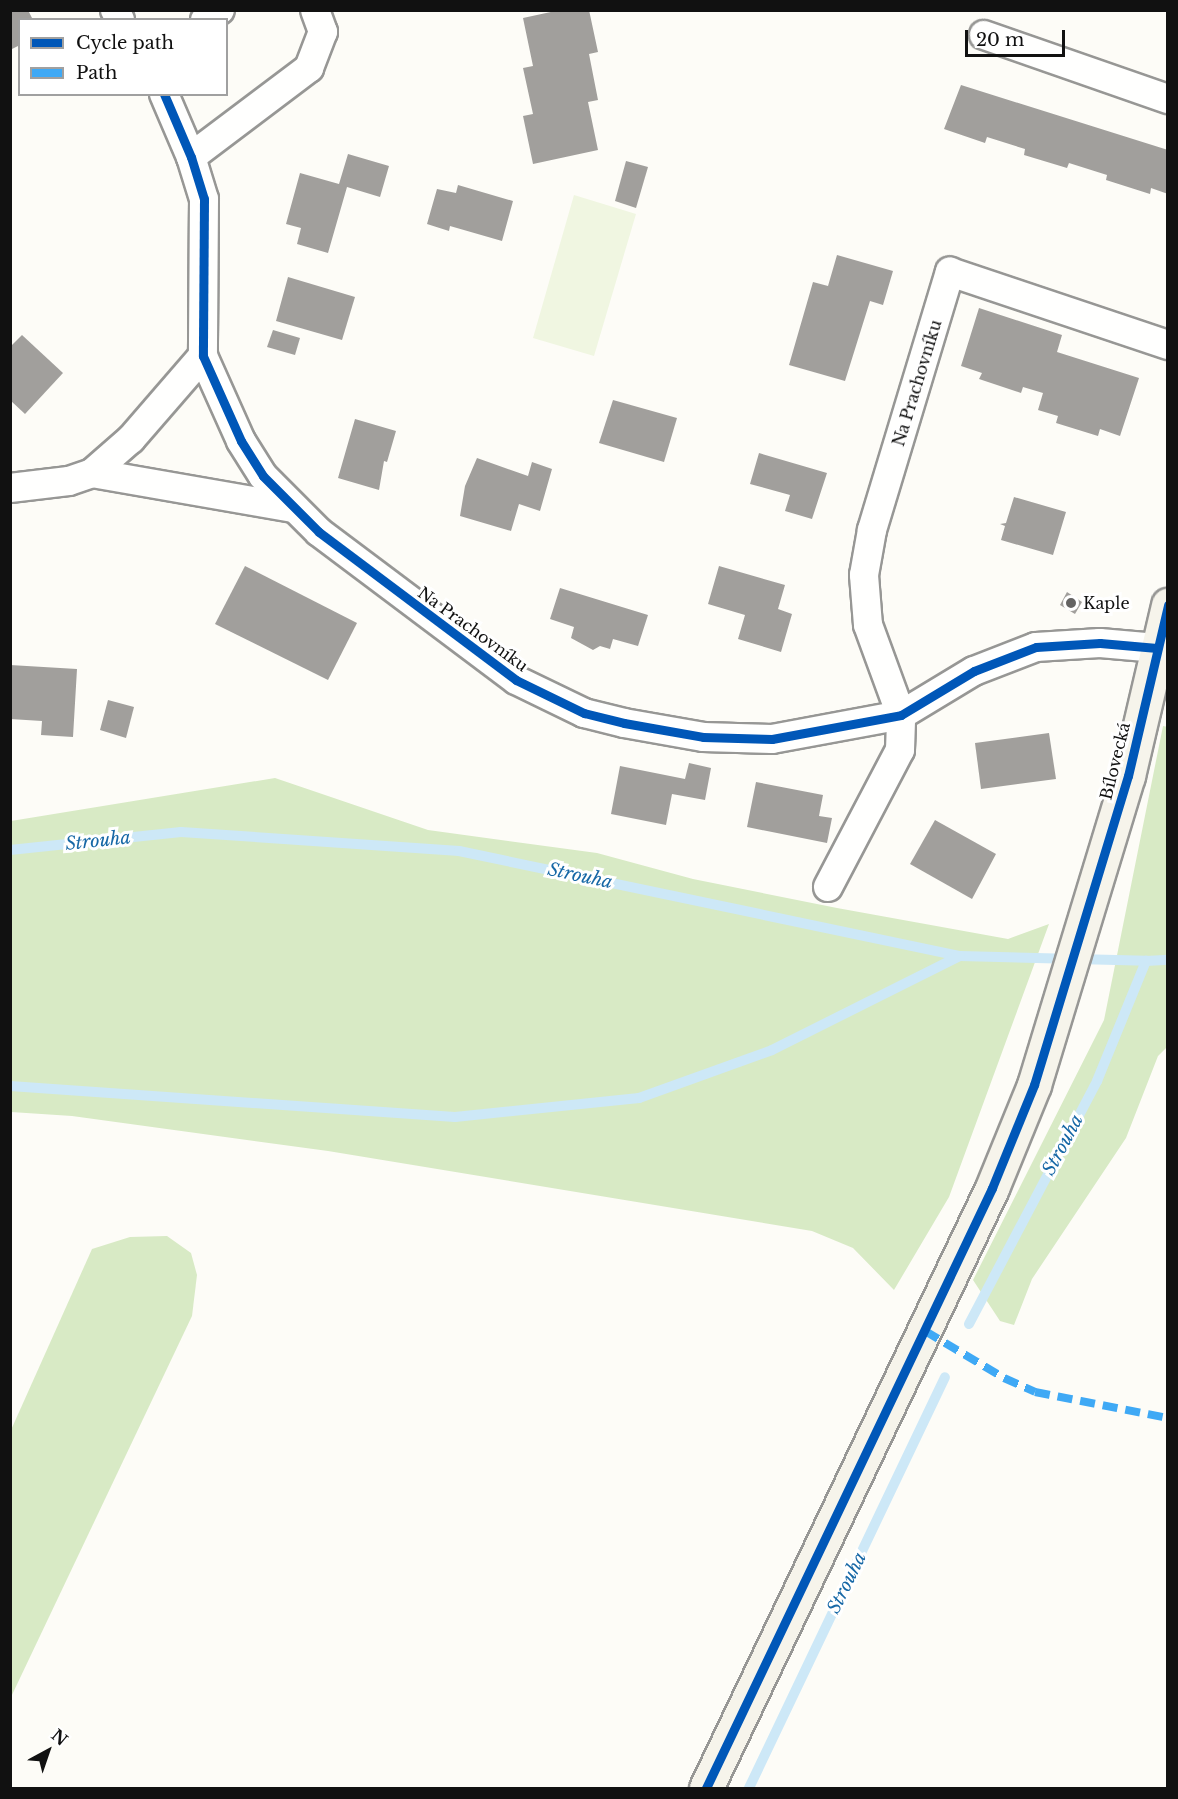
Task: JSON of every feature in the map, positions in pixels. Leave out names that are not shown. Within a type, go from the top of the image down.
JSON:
[{"type":"main road","name":"Bílovecká","points":[[706,1788],[992,1188],[1048,1046],[1128,776],[1167,605]]},
{"type":"street","points":[[191,157],[309,68],[323,32],[315,10]]},
{"type":"street","points":[[984,35],[1167,99]]},
{"type":"street","name":"Na Prachovníku","points":[[165,96],[191,157],[204,199],[206,222],[203,356],[241,441],[263,476],[293,508],[481,657],[541,694],[584,713],[661,732],[750,739],[814,734],[901,715],[974,672],[1036,647],[1090,643],[1157,648]]},
{"type":"street","name":"Na Prachovníku","points":[[828,887],[900,750],[901,715],[868,625],[864,575],[872,531],[950,272],[1167,345]]},
{"type":"street","name":"Na Prachovníku","points":[[10,488],[60,483],[92,473],[131,439],[203,356]]},
{"type":"street","name":"Na Prachovníku","points":[[92,473],[293,508]]},
{"type":"green space","points":[[574,195],[636,214],[594,356],[533,338]]},
{"type":"green space","points":[[1163,726],[1168,727],[1167,1047],[1158,1056],[1126,1138],[1032,1279],[1014,1325],[1000,1321],[973,1280],[1104,1020]]},
{"type":"green space","points":[[275,778],[428,830],[597,853],[693,879],[837,908],[1008,939],[1049,924],[949,1197],[894,1290],[853,1248],[812,1231],[328,1151],[72,1116],[11,1112],[11,821]]},
{"type":"green space","points":[[167,1236],[191,1253],[197,1275],[192,1316],[11,1697],[11,1430],[92,1249],[130,1237]]},
{"type":"building","points":[[10,10],[28,10],[32,18],[18,18],[18,46],[10,50]]},
{"type":"building","points":[[560,10],[589,10],[598,52],[589,54],[598,100],[588,102],[598,150],[533,164],[523,116],[533,114],[523,68],[533,66],[523,18]]},
{"type":"building","points":[[961,85],[1168,150],[1168,194],[1151,188],[1150,194],[1106,180],[1107,175],[1069,163],[1067,168],[1024,155],[1025,149],[987,137],[985,143],[944,129]]},
{"type":"building","points":[[348,154],[389,166],[380,197],[347,187],[328,253],[297,244],[301,228],[286,224],[300,173],[339,184]]},
{"type":"building","points":[[626,161],[648,167],[636,208],[615,201]]},
{"type":"building","points":[[458,185],[513,201],[502,241],[450,226],[449,231],[427,224],[437,189],[456,193]]},
{"type":"building","points":[[837,255],[893,271],[883,305],[870,301],[845,381],[789,365],[813,282],[828,286]]},
{"type":"building","points":[[288,277],[355,297],[342,340],[276,321]]},
{"type":"building","points":[[979,308],[1062,335],[1057,352],[1139,378],[1120,436],[1100,429],[1098,436],[1056,423],[1058,416],[1038,410],[1043,393],[1023,387],[1021,393],[979,379],[982,373],[961,366]]},
{"type":"building","points":[[273,330],[300,338],[295,355],[267,347]]},
{"type":"building","points":[[22,335],[63,373],[25,414],[10,400],[10,347]]},
{"type":"building","points":[[613,400],[677,418],[664,462],[599,443]]},
{"type":"building","points":[[355,419],[396,431],[387,462],[384,461],[379,490],[338,478]]},
{"type":"building","points":[[759,453],[827,473],[812,519],[785,511],[790,495],[750,484]]},
{"type":"building","points":[[477,458],[528,476],[532,462],[552,469],[540,511],[519,504],[511,531],[460,516],[465,486]]},
{"type":"building","points":[[1014,497],[1066,512],[1053,555],[1001,540],[1005,526],[1000,524],[1006,523]]},
{"type":"building","points":[[245,566],[357,623],[328,680],[215,624]]},
{"type":"building","points":[[719,566],[785,585],[778,609],[792,614],[781,652],[738,639],[745,615],[708,604]]},
{"type":"building","points":[[560,588],[648,615],[638,646],[613,639],[610,649],[600,646],[593,650],[571,638],[574,627],[550,619]]},
{"type":"building","name":"Kaple","points":[[1067,592],[1082,602],[1075,614],[1060,605]]},
{"type":"building","points":[[10,665],[77,669],[73,737],[41,735],[42,721],[10,719]]},
{"type":"building","points":[[108,700],[134,707],[126,738],[100,730]]},
{"type":"building","points":[[1049,733],[1056,779],[981,789],[975,743]]},
{"type":"building","points":[[689,763],[711,768],[705,800],[672,794],[666,825],[611,814],[620,766],[685,779]]},
{"type":"building","points":[[756,782],[823,795],[819,816],[832,818],[827,843],[747,827]]},
{"type":"building","points":[[935,820],[996,854],[972,899],[910,864]]},
{"type":"waterway","name":"Strouha","points":[[10,850],[181,832],[459,851],[960,956],[1146,961]]},
{"type":"waterway","points":[[10,1086],[455,1117],[639,1098],[772,1050],[960,956]]},
{"type":"waterway","name":"Strouha","points":[[969,1324],[1097,1081],[1146,961],[1168,960]]},
{"type":"waterway","name":"Strouha","points":[[749,1788],[945,1377]]},
{"type":"marked path","points":[[925,1331],[1004,1378],[1035,1392],[1168,1418]]},
{"type":"cycle path","points":[[165,96],[191,157],[204,199],[203,356],[241,441],[263,476],[319,532],[516,680],[584,713],[624,723],[703,737],[772,739],[901,715],[974,671],[1036,647],[1100,643],[1157,648]]},
{"type":"cycle path","points":[[706,1788],[992,1188],[1034,1085],[1128,776],[1168,605]]},
{"type":"place","name":"Kaple","points":[[1071,603]]}]
